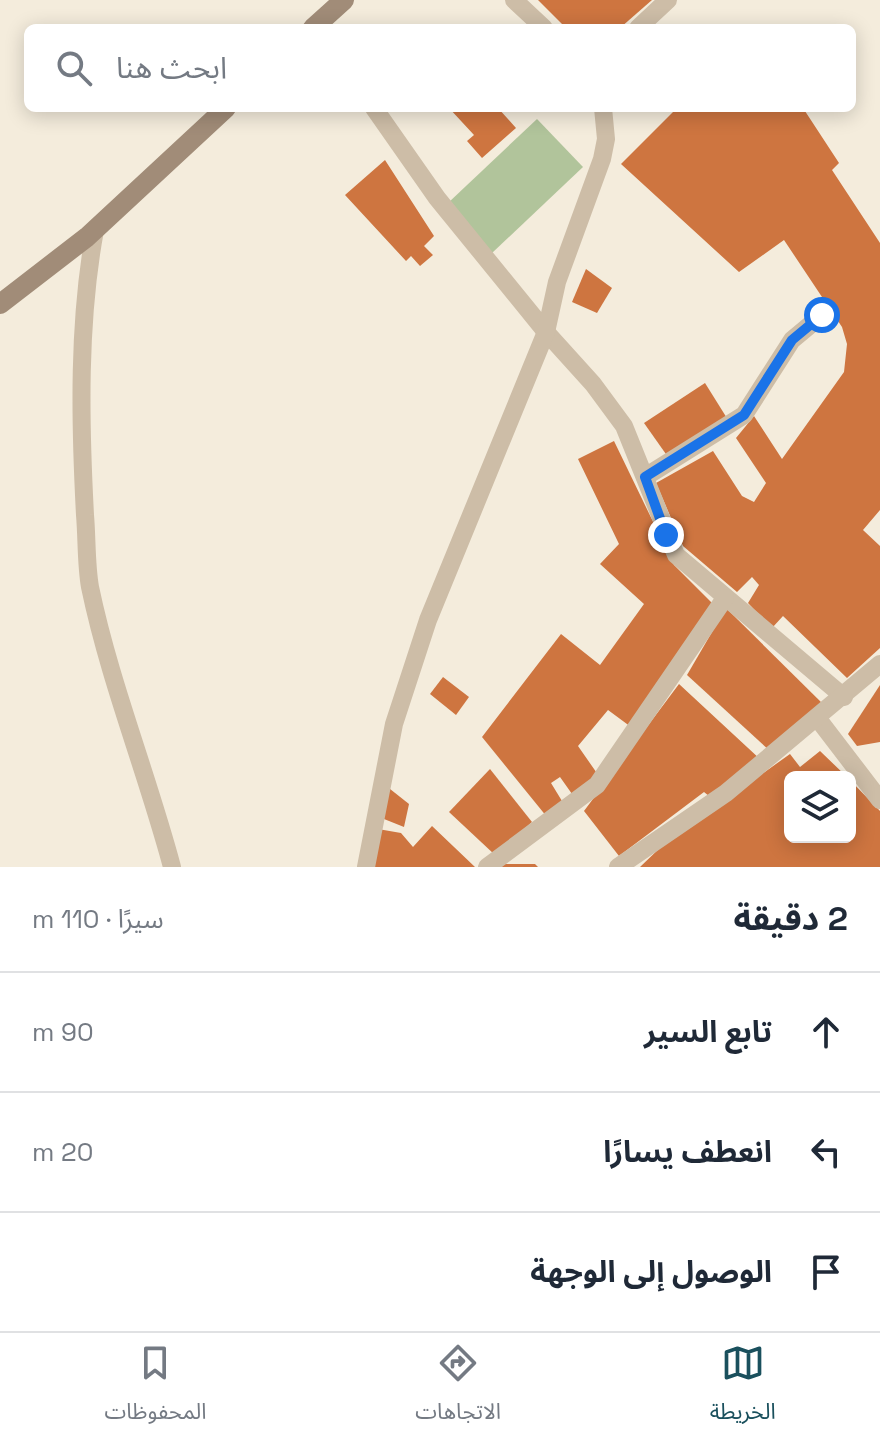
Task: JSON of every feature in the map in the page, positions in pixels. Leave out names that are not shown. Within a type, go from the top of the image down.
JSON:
[{"type":"street","points":[[319,24],[344,0]]},
{"type":"street","points":[[514,0],[540,24]]},
{"type":"street","points":[[642,24],[668,0]]},
{"type":"street","points":[[0,304],[95,230],[222,112]]},
{"type":"street","points":[[377,112],[437,198],[546,332],[593,384],[624,426],[672,548],[725,598],[844,697]]},
{"type":"street","points":[[366,867],[394,724],[428,620],[546,332],[557,282],[602,159],[603,112]]},
{"type":"street","points":[[95,230],[87,272],[83,358],[83,474],[90,584],[120,705],[150,787],[172,867]]},
{"type":"street","points":[[645,477],[744,415],[792,340],[822,315]]},
{"type":"street","points":[[487,867],[597,785],[725,598]]},
{"type":"street","points":[[618,867],[726,793],[880,664]]},
{"type":"street","points":[[818,719],[880,800]]},
{"type":"green space","points":[[537,119],[583,167],[492,253],[448,203]]},
{"type":"building","points":[[538,0],[652,0],[625,24],[562,24]]},
{"type":"building","points":[[453,112],[502,112],[516,128],[482,158],[467,141],[474,135]]},
{"type":"building","points":[[673,112],[806,112],[839,163],[832,170],[880,243],[880,510],[863,530],[880,546],[880,648],[847,678],[783,616],[772,628],[748,603],[759,585],[752,577],[737,592],[683,546],[656,483],[713,451],[742,496],[754,502],[766,483],[736,438],[754,416],[782,459],[844,372],[847,344],[842,327],[784,240],[739,272],[621,164]]},
{"type":"building","points":[[385,160],[434,236],[424,246],[433,255],[420,266],[411,256],[406,261],[345,195]]},
{"type":"building","points":[[586,269],[612,288],[597,313],[572,302]]},
{"type":"building","points":[[705,383],[730,423],[668,457],[644,423]]},
{"type":"building","points":[[614,441],[674,565],[715,606],[631,727],[608,710],[578,746],[601,779],[577,801],[560,777],[551,783],[562,801],[547,817],[482,737],[561,634],[600,665],[644,604],[600,564],[619,544],[578,459]]},
{"type":"building","points":[[726,608],[825,706],[771,752],[687,675]]},
{"type":"building","points":[[443,677],[469,697],[456,715],[430,694]]},
{"type":"building","points":[[679,684],[761,760],[709,796],[704,792],[619,856],[584,811]]},
{"type":"building","points":[[880,685],[880,742],[857,746],[848,734]]},
{"type":"building","points":[[820,751],[841,771],[784,771],[784,843],[856,843],[856,786],[880,811],[880,867],[640,867],[665,843],[790,754],[800,767]]},
{"type":"building","points":[[490,769],[532,822],[495,855],[449,812]]},
{"type":"building","points":[[385,785],[409,804],[404,827],[379,817]]},
{"type":"building","points":[[432,826],[475,867],[372,867],[378,829],[401,833],[413,847]]},
{"type":"building","points":[[502,864],[535,864],[538,867],[497,867]]},
{"type":"route","points":[[666,535],[645,477],[744,415],[792,340],[822,315]]}]
